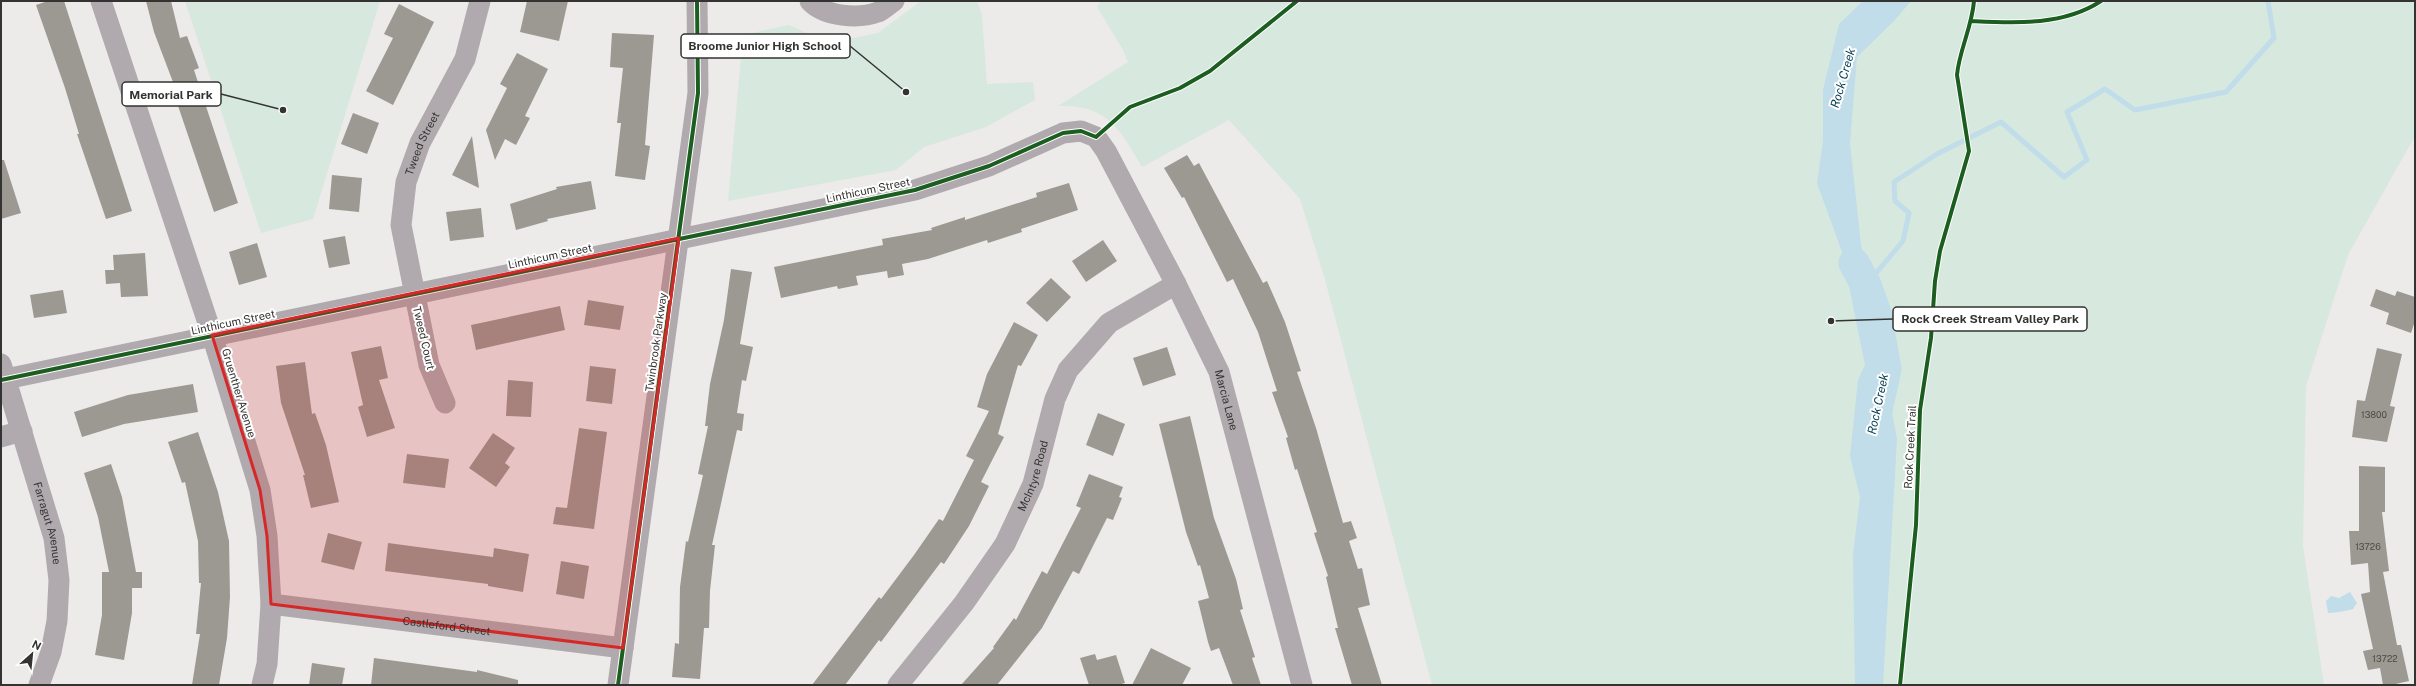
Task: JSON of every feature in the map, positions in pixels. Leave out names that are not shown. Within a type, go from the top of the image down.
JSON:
[{"type":"street","name":"Gruenther Avenue","points":[[101,1],[212,335],[260,490],[267,536],[271,604],[267,664],[262,685]]},
{"type":"street","name":"Tweed Street","points":[[414,294],[401,225],[406,182],[420,143],[465,59],[480,1]]},
{"type":"street","name":"Twinbrook Parkway","points":[[618,685],[698,93],[697,1]]},
{"type":"street","points":[[810,1],[814,5],[833,13],[851,9],[879,12],[894,1]]},
{"type":"street","name":"Linthicum Street","points":[[3,374],[212,335],[915,190],[989,166],[1063,133],[1081,131],[1096,137]]},
{"type":"street","name":"Marcia Lane","points":[[1096,137],[1176,284],[1219,372],[1302,685]]},
{"type":"street","name":"McIntyre Road","points":[[898,685],[964,603],[1006,544],[1033,484],[1055,399],[1068,370],[1109,323],[1176,284]]},
{"type":"street","name":"Tweed Court","points":[[414,294],[429,365],[446,403]]},
{"type":"street","name":"Farragut Avenue","points":[[3,374],[22,431],[54,538],[59,580],[57,621],[50,652],[39,685]]},
{"type":"street","points":[[1,437],[22,431]]},
{"type":"street","name":"Castleford Street","points":[[271,604],[622,648]]},
{"type":"highlighted area","points":[[679,238],[623,648],[271,604],[267,536],[260,490],[212,335]]},
{"type":"green space","points":[[185,1],[380,1],[313,219],[261,233]]},
{"type":"green space","points":[[921,1],[977,1],[982,15],[987,84],[1033,82],[1035,100],[986,127],[924,147],[896,170],[728,201],[743,35],[789,25],[829,43],[878,33]]},
{"type":"green space","points":[[1101,1],[2415,1],[2415,136],[2348,255],[2306,386],[2303,546],[2324,685],[1432,685],[1324,276],[1300,199],[1229,120],[1142,167],[1119,130],[1100,114],[1089,109],[1075,106],[1058,106],[1128,62],[1123,50],[1097,7]]},
{"type":"water","points":[[1863,1],[1911,1],[1894,21],[1857,57],[1850,143],[1861,245],[1897,439],[1883,685],[1855,685],[1853,554],[1860,497],[1850,456],[1858,380],[1865,365],[1842,252],[1817,183],[1823,141],[1823,90],[1839,24]]},
{"type":"water","points":[[2350,592],[2357,603],[2353,609],[2328,613],[2326,601],[2331,596],[2339,598]]},
{"type":"building","points":[[48,1],[64,1],[132,211],[106,219],[77,134],[79,134],[65,88],[36,5]]},
{"type":"building","points":[[146,1],[171,1],[180,38],[187,36],[199,68],[194,70],[238,203],[214,212],[173,91],[176,90],[154,32]]},
{"type":"building","points":[[527,1],[568,1],[559,41],[520,32]]},
{"type":"building","points":[[399,4],[434,22],[393,105],[366,91],[393,38],[384,34]]},
{"type":"building","points":[[612,33],[654,35],[645,145],[650,146],[645,180],[615,176],[621,123],[617,123],[623,68],[610,67]]},
{"type":"building","points":[[517,53],[548,69],[525,116],[530,118],[516,145],[505,139],[495,160],[486,130],[507,88],[500,84]]},
{"type":"building","points":[[353,113],[379,123],[367,154],[341,144]]},
{"type":"building","points":[[472,136],[479,188],[452,175]]},
{"type":"building","points":[[1187,155],[1194,166],[1199,163],[1263,283],[1267,281],[1285,322],[1301,371],[1297,372],[1316,428],[1343,523],[1351,521],[1357,538],[1349,541],[1358,569],[1362,568],[1370,605],[1358,608],[1382,685],[1352,685],[1335,628],[1338,628],[1326,577],[1328,576],[1314,533],[1317,532],[1297,469],[1295,470],[1286,438],[1288,437],[1272,392],[1277,391],[1258,332],[1233,279],[1227,282],[1184,197],[1182,198],[1164,168]]},
{"type":"building","points":[[1,160],[4,160],[21,213],[1,219]]},
{"type":"building","points":[[332,175],[362,178],[359,212],[329,209]]},
{"type":"building","points":[[591,181],[596,209],[547,219],[548,221],[516,230],[510,204],[557,189],[556,187]]},
{"type":"building","points":[[1069,183],[1078,210],[1021,229],[1022,232],[988,243],[987,240],[928,259],[902,264],[904,275],[888,278],[887,271],[856,276],[858,285],[838,289],[837,286],[781,298],[774,267],[883,245],[882,239],[932,230],[931,228],[965,217],[965,220],[1037,197],[1036,193]]},
{"type":"building","points":[[481,208],[484,237],[450,241],[446,212]]},
{"type":"building","points":[[345,236],[350,264],[329,268],[323,240]]},
{"type":"building","points":[[1103,240],[1117,261],[1086,282],[1072,261]]},
{"type":"building","points":[[257,243],[267,277],[239,285],[229,252]]},
{"type":"building","points":[[145,253],[148,296],[121,297],[120,283],[106,284],[105,270],[114,270],[113,255]]},
{"type":"building","points":[[731,269],[752,272],[740,344],[753,347],[746,381],[742,380],[737,413],[744,414],[742,431],[737,430],[712,545],[715,545],[710,591],[709,628],[704,628],[700,679],[672,677],[675,643],[679,644],[680,587],[686,541],[688,542],[703,475],[698,474],[708,426],[705,426],[710,384],[724,320]]},
{"type":"building","points":[[1051,278],[1071,297],[1047,322],[1026,303]]},
{"type":"building","points":[[2376,289],[2395,296],[2397,291],[2415,297],[2415,321],[2411,333],[2386,324],[2389,313],[2370,306]]},
{"type":"building","points":[[63,290],[67,313],[34,318],[30,295]]},
{"type":"building","points":[[588,300],[624,306],[620,330],[584,325]]},
{"type":"building","points":[[560,306],[565,330],[476,350],[471,325]]},
{"type":"building","points":[[1014,322],[1038,335],[1021,366],[1018,365],[998,434],[1004,437],[981,482],[989,486],[969,526],[944,564],[941,562],[881,642],[879,640],[845,685],[812,685],[879,597],[881,599],[939,519],[943,521],[974,460],[966,456],[989,411],[977,407],[987,374]]},
{"type":"building","points":[[381,346],[388,378],[379,380],[395,428],[367,437],[358,407],[363,405],[351,352]]},
{"type":"building","points":[[1167,347],[1176,375],[1143,386],[1133,358]]},
{"type":"building","points":[[2377,348],[2402,354],[2390,406],[2395,407],[2387,442],[2352,437],[2357,400],[2365,401]]},
{"type":"building","points":[[305,362],[312,414],[315,413],[326,445],[339,502],[311,508],[303,475],[305,475],[281,403],[276,366]]},
{"type":"building","points":[[590,366],[616,369],[612,404],[586,401]]},
{"type":"building","points":[[508,380],[533,382],[531,417],[506,416]]},
{"type":"building","points":[[193,384],[198,412],[124,424],[82,437],[74,412],[128,395]]},
{"type":"building","points":[[1098,413],[1125,424],[1113,456],[1086,445]]},
{"type":"building","points":[[1190,416],[1214,518],[1236,579],[1243,609],[1240,610],[1255,657],[1252,658],[1261,685],[1233,685],[1219,648],[1211,651],[1208,642],[1198,601],[1209,598],[1200,565],[1198,566],[1186,532],[1159,424]]},
{"type":"building","points":[[579,428],[607,432],[594,529],[553,524],[556,507],[567,508]]},
{"type":"building","points":[[198,432],[218,492],[229,541],[230,597],[227,638],[219,685],[192,685],[200,634],[196,634],[201,583],[199,583],[198,541],[185,482],[182,483],[168,442]]},
{"type":"building","points":[[493,433],[515,448],[505,463],[510,467],[496,487],[469,468]]},
{"type":"building","points":[[407,454],[449,459],[445,488],[403,483]]},
{"type":"building","points":[[111,464],[122,497],[136,572],[142,572],[142,588],[132,588],[132,613],[124,660],[95,655],[102,615],[102,572],[109,572],[98,517],[84,473]]},
{"type":"building","points":[[2359,466],[2385,467],[2385,512],[2382,512],[2389,571],[2383,572],[2397,645],[2401,645],[2409,681],[2391,685],[2383,685],[2380,668],[2368,670],[2363,651],[2373,649],[2361,594],[2370,592],[2368,563],[2351,565],[2349,531],[2359,531]]},
{"type":"building","points":[[1089,474],[1123,487],[1119,497],[1122,498],[1113,520],[1107,518],[1079,574],[1073,571],[1042,628],[997,685],[961,685],[994,648],[993,647],[1014,618],[1016,620],[1042,571],[1047,574],[1081,508],[1076,506]]},
{"type":"building","points":[[328,533],[362,542],[354,570],[321,562]]},
{"type":"building","points":[[388,543],[493,557],[494,548],[529,554],[523,592],[488,586],[488,584],[385,571]]},
{"type":"building","points":[[561,561],[589,566],[584,599],[556,594]]},
{"type":"building","points":[[1151,648],[1191,668],[1182,685],[1132,685]]},
{"type":"building","points":[[1095,654],[1097,660],[1116,655],[1125,683],[1118,685],[1089,685],[1080,658]]},
{"type":"building","points":[[374,658],[477,672],[477,670],[518,680],[518,685],[371,685]]},
{"type":"building","points":[[312,663],[345,668],[342,685],[309,685]]},
{"type":"waterway","points":[[1866,285],[1903,241],[1909,213],[1895,201],[1894,182],[1937,154],[2001,122],[2064,177],[2087,160],[2067,112],[2105,89],[2135,110],[2226,92],[2274,38],[2268,1]]},
{"type":"waterway","name":"Rock Creek","points":[[1854,263],[1866,285],[1876,313],[1886,369],[1876,415]]},
{"type":"cycle path","points":[[618,685],[698,93],[697,1]]},
{"type":"cycle path","points":[[1,380],[915,190],[989,166],[1063,133],[1081,131],[1096,137],[1130,107],[1180,88],[1210,71],[1297,1]]},
{"type":"cycle path","name":"Rock Creek Trail","points":[[1900,685],[1916,525],[1920,410],[1931,338],[1935,281],[1940,251],[1969,151],[1957,75],[1960,57],[1971,20],[1974,1]]},
{"type":"cycle path","points":[[1972,21],[2022,22],[2055,19],[2071,15],[2101,1]]},
{"type":"place","name":"Broome Junior High School","points":[[906,92]]},
{"type":"place","name":"Memorial Park","points":[[283,110]]},
{"type":"place","name":"Rock Creek Stream Valley Park","points":[[1831,321]]}]
